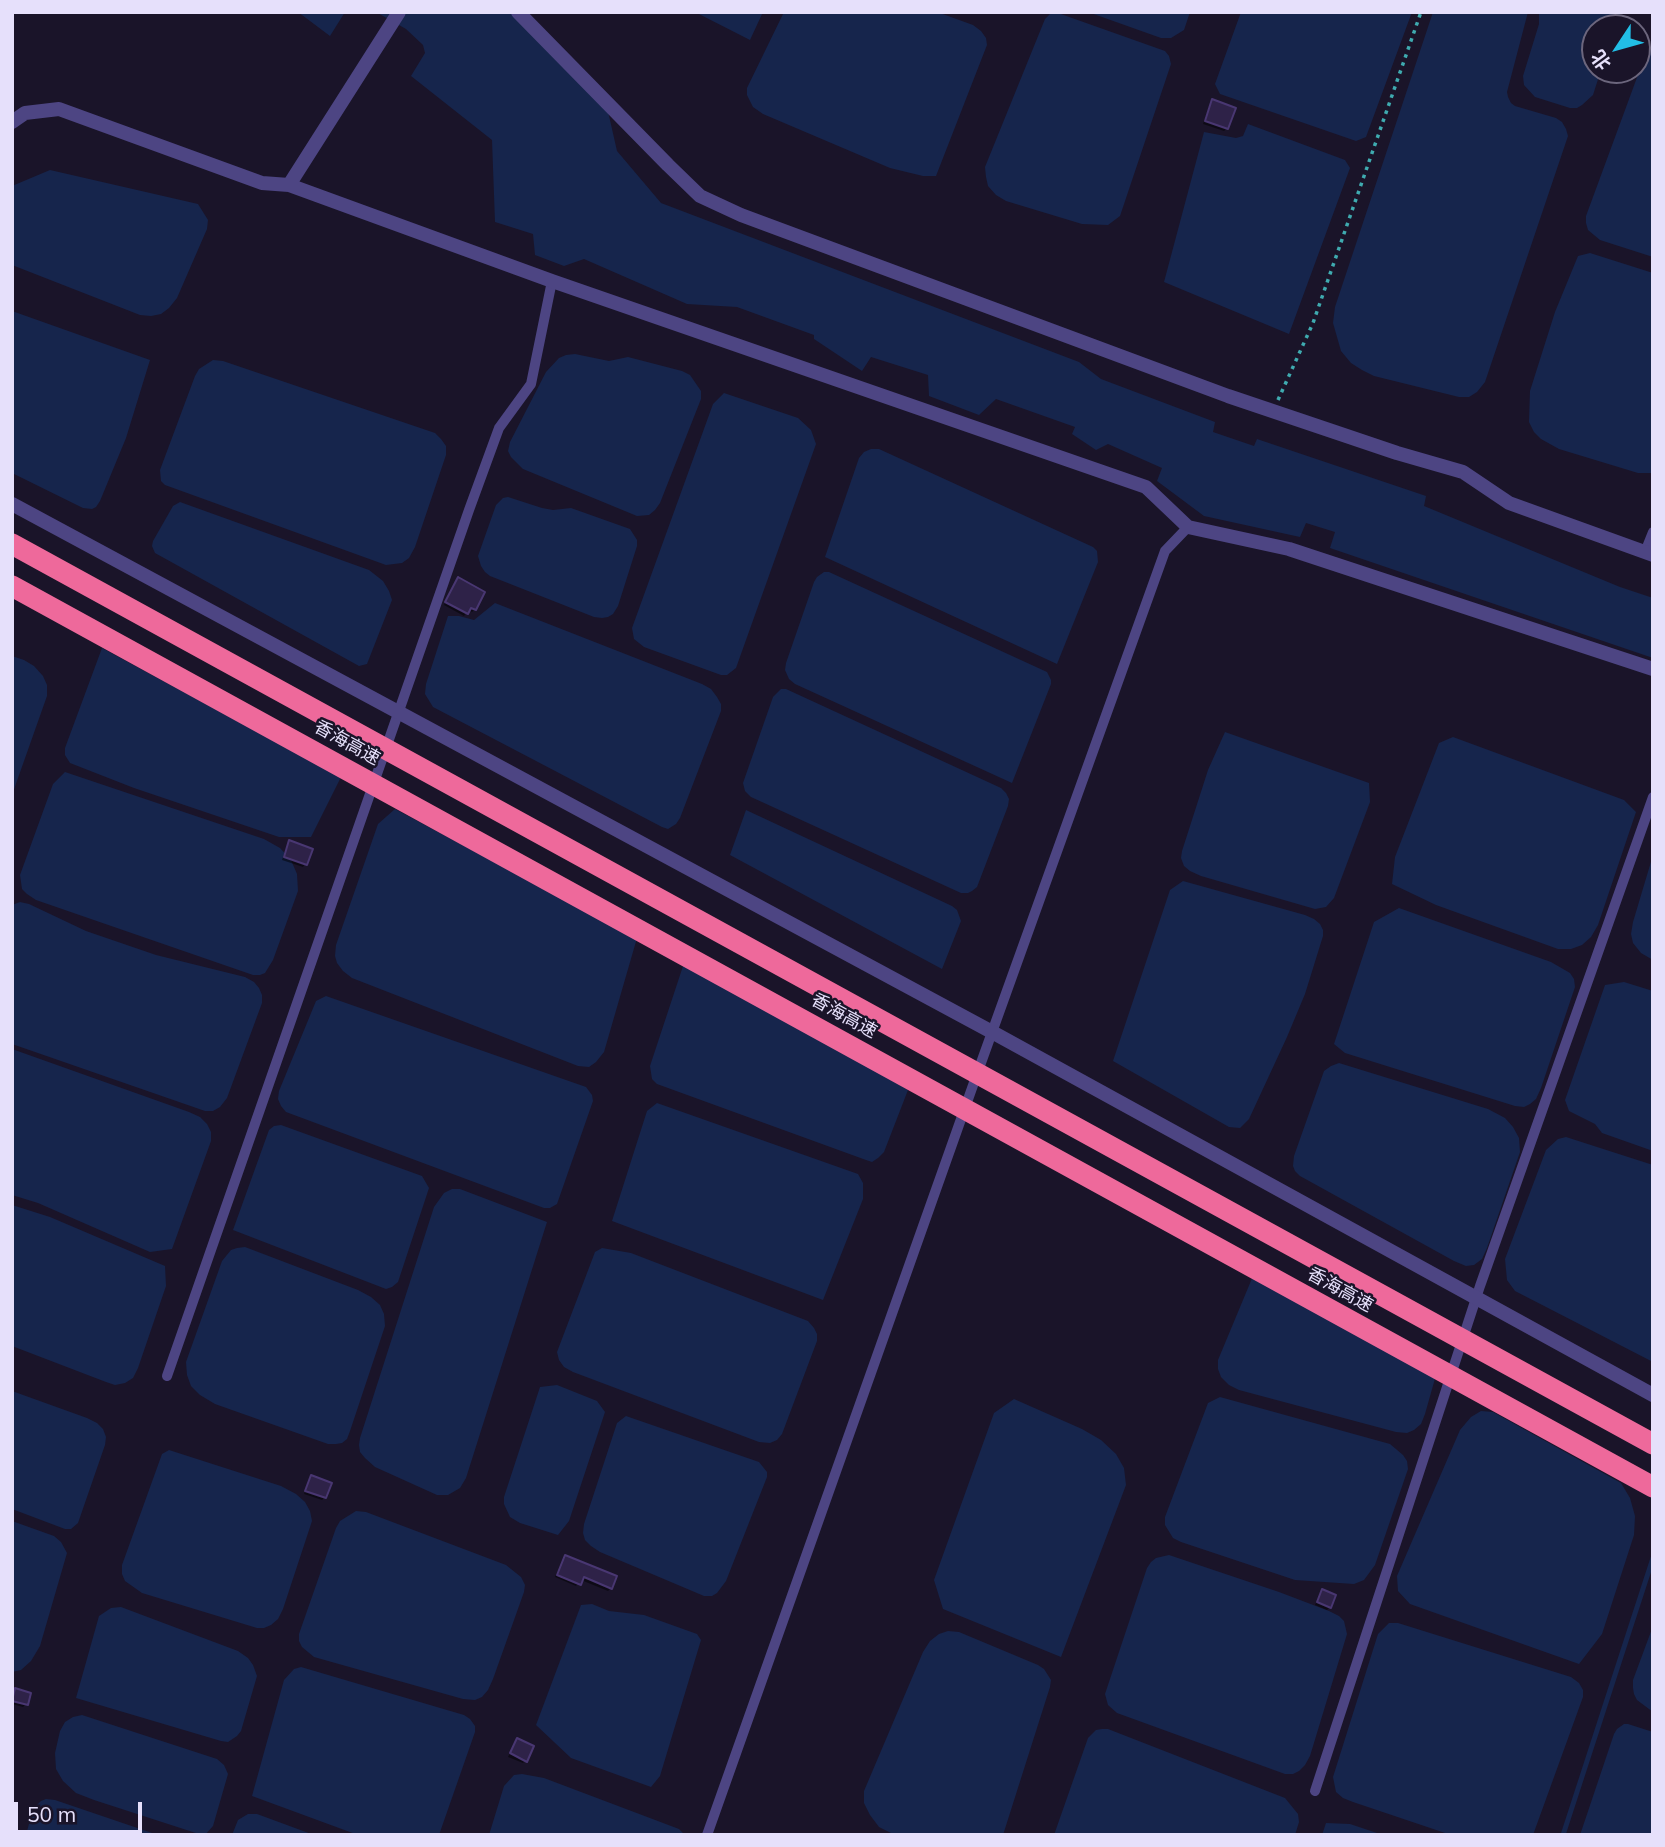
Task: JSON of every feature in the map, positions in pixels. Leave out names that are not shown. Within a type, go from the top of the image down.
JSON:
[{"type":"highway","name":"香海高速","points":[[12,544],[1653,1444]]},
{"type":"highway","name":"香海高速","points":[[12,586],[1653,1487]]},
{"type":"street","points":[[289,186],[399,12]]},
{"type":"street","points":[[518,12],[700,196],[741,215],[1228,396],[1396,453],[1463,472],[1509,503],[1649,554]]},
{"type":"street","points":[[12,122],[25,113],[59,109],[262,183],[289,186],[552,281],[1146,487],[1188,527],[1289,549],[1653,669]]},
{"type":"street","points":[[12,504],[992,1032],[1653,1395]]},
{"type":"lane","points":[[167,1376],[499,428],[531,384],[552,281]]},
{"type":"lane","points":[[706,1835],[1165,551],[1188,527]]},
{"type":"lane","points":[[1649,554],[1653,532]]},
{"type":"lane","points":[[1315,1791],[1475,1298],[1653,797]]},
{"type":"path","points":[[1273,411],[1314,323],[1421,12]]},
{"type":"water","points":[[298,12],[345,12],[330,36]]},
{"type":"water","points":[[376,12],[521,12],[605,98],[617,151],[661,203],[1079,362],[1101,379],[1215,422],[1213,432],[1254,446],[1257,439],[1426,496],[1424,506],[1653,598],[1653,658],[1330,548],[1335,532],[1306,523],[1300,537],[1204,516],[1157,481],[1162,468],[1108,444],[1096,450],[1072,434],[1075,427],[996,399],[979,415],[929,396],[928,375],[871,357],[862,371],[814,339],[814,335],[737,307],[687,304],[584,259],[564,266],[535,255],[533,234],[495,222],[492,140],[411,76],[425,53],[423,45],[406,29]]},
{"type":"water","points":[[695,12],[763,12],[750,40]]},
{"type":"water","points":[[784,12],[937,12],[973,25],[981,31],[987,45],[936,176],[923,176],[890,168],[763,114],[753,107],[747,95],[747,88]]},
{"type":"water","points":[[1088,12],[1190,12],[1184,30],[1171,38],[1161,38]]},
{"type":"water","points":[[1241,12],[1412,12],[1366,137],[1356,141],[1220,94],[1215,84]]},
{"type":"water","points":[[1433,12],[1528,12],[1507,92],[1508,97],[1515,106],[1556,118],[1562,122],[1568,136],[1485,382],[1469,397],[1459,397],[1374,376],[1362,370],[1351,363],[1341,351],[1333,323],[1335,307]]},
{"type":"water","points":[[1539,12],[1621,12],[1581,14],[1581,84],[1597,84],[1593,95],[1577,108],[1535,97],[1524,85],[1523,76],[1539,24]]},
{"type":"water","points":[[1058,13],[1165,51],[1171,64],[1120,216],[1108,225],[1082,224],[1006,201],[988,186],[985,167],[1045,19],[1050,14]]},
{"type":"water","points":[[1653,47],[1653,257],[1600,240],[1588,230],[1586,223],[1586,216],[1635,84],[1651,84]]},
{"type":"water","points":[[1248,124],[1345,160],[1350,168],[1289,334],[1164,282],[1204,132],[1236,138],[1243,136]]},
{"type":"water","points":[[50,170],[198,204],[208,220],[207,229],[177,298],[169,308],[161,314],[140,315],[12,265],[12,186]]},
{"type":"water","points":[[1590,253],[1653,273],[1653,473],[1638,473],[1559,449],[1541,439],[1529,422],[1530,391],[1555,312],[1578,256]]},
{"type":"water","points":[[12,311],[150,360],[126,438],[100,501],[92,509],[83,508],[12,473]]},
{"type":"water","points":[[575,354],[609,361],[628,357],[682,371],[690,375],[701,391],[701,399],[660,503],[649,515],[637,516],[523,469],[508,451],[546,372],[559,358]]},
{"type":"water","points":[[213,360],[223,361],[435,433],[441,439],[446,446],[446,455],[409,558],[402,563],[386,565],[165,485],[161,481],[160,470],[195,376],[199,369]]},
{"type":"water","points":[[724,393],[798,418],[811,430],[816,444],[736,668],[727,675],[721,675],[644,647],[634,639],[632,628],[713,404]]},
{"type":"water","points":[[871,449],[879,449],[1097,551],[1098,562],[1057,664],[825,557],[859,458]]},
{"type":"water","points":[[508,497],[553,510],[571,508],[630,529],[637,540],[637,546],[613,614],[602,618],[594,617],[485,572],[478,556],[496,505]]},
{"type":"water","points":[[180,502],[369,570],[383,581],[392,600],[367,664],[359,666],[155,553],[153,541],[173,506]]},
{"type":"water","points":[[824,572],[1047,672],[1051,684],[1012,783],[789,679],[785,670],[786,663],[814,582]]},
{"type":"water","points":[[495,603],[711,689],[721,704],[721,711],[676,824],[668,829],[662,827],[433,707],[425,694],[426,684],[448,616],[474,620]]},
{"type":"water","points":[[102,648],[341,777],[311,837],[279,837],[134,788],[70,763],[65,755],[65,748]]},
{"type":"water","points":[[12,656],[34,666],[43,676],[47,685],[47,696],[12,795]]},
{"type":"water","points":[[781,689],[1001,788],[1006,793],[1008,806],[977,887],[968,893],[961,893],[751,797],[745,791],[743,783],[773,697]]},
{"type":"water","points":[[1225,732],[1369,783],[1370,802],[1334,898],[1326,907],[1315,909],[1201,876],[1184,866],[1182,851],[1208,770]]},
{"type":"water","points":[[1453,737],[1624,800],[1636,812],[1598,925],[1582,945],[1571,949],[1558,949],[1436,905],[1392,884],[1395,857],[1439,743]]},
{"type":"water","points":[[65,772],[264,839],[280,848],[291,860],[297,874],[298,891],[273,960],[265,973],[253,975],[36,900],[22,889],[20,875],[53,784]]},
{"type":"water","points":[[395,809],[637,938],[604,1052],[596,1062],[589,1067],[578,1066],[352,978],[343,971],[335,956],[336,945],[378,824]]},
{"type":"water","points":[[746,810],[957,910],[961,921],[942,969],[730,855]]},
{"type":"water","points":[[1653,855],[1653,960],[1641,953],[1633,943],[1631,934]]},
{"type":"water","points":[[1183,881],[1305,915],[1320,924],[1323,930],[1305,994],[1287,1037],[1249,1119],[1240,1128],[1229,1127],[1113,1061],[1170,890]]},
{"type":"water","points":[[20,902],[86,931],[156,955],[245,977],[254,982],[262,995],[262,1003],[227,1098],[220,1107],[205,1111],[12,1044],[12,905]]},
{"type":"water","points":[[1399,908],[1551,962],[1570,973],[1575,987],[1541,1088],[1536,1099],[1530,1104],[1524,1107],[1515,1106],[1345,1053],[1334,1044],[1374,922]]},
{"type":"water","points":[[685,960],[908,1090],[884,1152],[872,1162],[657,1084],[652,1079],[650,1066]]},
{"type":"water","points":[[1624,982],[1653,991],[1653,1151],[1602,1133],[1595,1124],[1569,1111],[1565,1100],[1605,985]]},
{"type":"water","points":[[326,996],[586,1087],[593,1101],[557,1204],[544,1208],[286,1112],[278,1099],[279,1091],[316,1001]]},
{"type":"water","points":[[12,1049],[189,1112],[207,1124],[211,1141],[172,1249],[150,1252],[38,1203],[12,1195]]},
{"type":"water","points":[[1339,1063],[1488,1109],[1505,1118],[1513,1127],[1519,1138],[1520,1152],[1487,1248],[1482,1259],[1474,1265],[1466,1266],[1454,1261],[1295,1171],[1294,1156],[1324,1071]]},
{"type":"water","points":[[657,1103],[858,1174],[863,1183],[863,1199],[823,1300],[612,1221],[647,1111]]},
{"type":"water","points":[[281,1125],[422,1176],[429,1188],[398,1282],[392,1287],[386,1289],[233,1230],[269,1130]]},
{"type":"water","points":[[1566,1137],[1653,1165],[1653,1362],[1515,1291],[1507,1280],[1505,1259],[1546,1150],[1558,1139]]},
{"type":"water","points":[[460,1189],[547,1222],[466,1478],[460,1488],[448,1495],[437,1495],[375,1467],[360,1452],[359,1445],[434,1207],[444,1193]]},
{"type":"water","points":[[12,1205],[50,1217],[165,1266],[166,1286],[133,1378],[115,1385],[12,1346]]},
{"type":"water","points":[[245,1247],[358,1290],[380,1305],[385,1326],[350,1431],[342,1443],[328,1444],[215,1404],[191,1386],[186,1362],[222,1261],[231,1250]]},
{"type":"water","points":[[602,1248],[631,1253],[808,1321],[817,1334],[817,1341],[782,1434],[777,1440],[770,1443],[759,1442],[564,1367],[557,1352],[595,1252]]},
{"type":"water","points":[[1253,1276],[1436,1375],[1421,1424],[1407,1433],[1396,1432],[1239,1390],[1229,1385],[1221,1377],[1218,1360]]},
{"type":"water","points":[[557,1385],[597,1401],[605,1412],[569,1521],[558,1535],[520,1523],[510,1517],[504,1504],[540,1387]]},
{"type":"water","points":[[12,1391],[87,1418],[103,1429],[105,1445],[78,1523],[71,1529],[12,1509]]},
{"type":"water","points":[[1220,1397],[1390,1444],[1403,1455],[1408,1469],[1375,1565],[1364,1580],[1354,1584],[1295,1580],[1173,1538],[1165,1525],[1165,1517],[1208,1403]]},
{"type":"water","points":[[1014,1399],[1101,1440],[1116,1454],[1124,1468],[1126,1485],[1061,1657],[943,1609],[934,1580],[994,1413]]},
{"type":"water","points":[[1481,1411],[1493,1412],[1621,1483],[1630,1498],[1635,1516],[1634,1535],[1602,1634],[1579,1664],[1410,1604],[1398,1591],[1397,1576],[1460,1430],[1471,1417]]},
{"type":"water","points":[[626,1416],[759,1462],[767,1472],[726,1581],[712,1596],[704,1596],[600,1552],[585,1540],[584,1524],[617,1423]]},
{"type":"water","points":[[169,1450],[281,1486],[305,1502],[312,1521],[283,1609],[271,1625],[257,1628],[142,1593],[125,1581],[122,1565],[162,1454]]},
{"type":"water","points":[[356,1511],[366,1512],[506,1565],[521,1577],[525,1585],[524,1592],[493,1679],[482,1697],[475,1700],[463,1699],[314,1657],[302,1647],[299,1634],[336,1528],[340,1521]]},
{"type":"water","points":[[12,1521],[54,1536],[67,1553],[40,1646],[31,1661],[21,1670],[12,1672]]},
{"type":"water","points":[[1169,1555],[1279,1592],[1329,1611],[1344,1621],[1347,1634],[1310,1756],[1299,1771],[1285,1774],[1117,1713],[1108,1705],[1105,1694],[1147,1568],[1156,1558]]},
{"type":"water","points":[[592,1604],[609,1611],[644,1615],[697,1634],[701,1640],[660,1776],[651,1787],[571,1758],[536,1725],[581,1605]]},
{"type":"water","points":[[121,1607],[238,1651],[248,1658],[257,1676],[241,1731],[237,1736],[228,1742],[221,1741],[76,1698],[99,1616],[111,1608]]},
{"type":"water","points":[[1389,1623],[1398,1623],[1571,1677],[1579,1683],[1583,1697],[1533,1835],[1451,1835],[1353,1802],[1336,1792],[1333,1777],[1378,1634]]},
{"type":"water","points":[[1653,1626],[1653,1712],[1637,1700],[1633,1680]]},
{"type":"water","points":[[948,1631],[959,1632],[1038,1665],[1051,1680],[1003,1835],[895,1835],[879,1827],[864,1803],[864,1791],[923,1652],[930,1641]]},
{"type":"water","points":[[301,1667],[470,1719],[475,1726],[475,1732],[439,1835],[358,1835],[252,1796],[284,1680],[294,1669]]},
{"type":"water","points":[[82,1715],[217,1759],[224,1765],[228,1774],[213,1826],[205,1835],[94,1800],[76,1793],[63,1781],[56,1769],[55,1753],[60,1731],[65,1722]]},
{"type":"water","points":[[1624,1724],[1653,1732],[1653,1835],[1580,1835],[1614,1734]]},
{"type":"water","points":[[1108,1729],[1285,1798],[1298,1814],[1299,1822],[1295,1835],[1054,1835],[1088,1738],[1096,1730]]},
{"type":"water","points":[[514,1775],[544,1778],[679,1829],[685,1835],[489,1835],[504,1786]]},
{"type":"water","points":[[46,1799],[158,1835],[26,1835],[33,1809]]},
{"type":"water","points":[[248,1814],[257,1814],[314,1835],[232,1835],[238,1820]]},
{"type":"water","points":[[1326,1823],[1350,1824],[1383,1835],[1322,1835]]},
{"type":"building","points":[[1212,99],[1236,108],[1228,129],[1205,121]]},
{"type":"building","points":[[458,577],[485,592],[476,610],[471,608],[468,614],[445,602]]},
{"type":"building","points":[[289,840],[313,849],[307,865],[284,857]]},
{"type":"building","points":[[311,1475],[332,1483],[326,1498],[305,1491]]},
{"type":"building","points":[[565,1555],[617,1576],[612,1589],[584,1577],[581,1585],[557,1575]]},
{"type":"building","points":[[1322,1589],[1336,1595],[1331,1608],[1317,1602]]},
{"type":"building","points":[[15,1688],[31,1693],[28,1705],[12,1701]]},
{"type":"building","points":[[517,1738],[534,1746],[527,1762],[510,1753]]},
{"type":"waterway","points":[[1563,1835],[1653,1558]]}]
